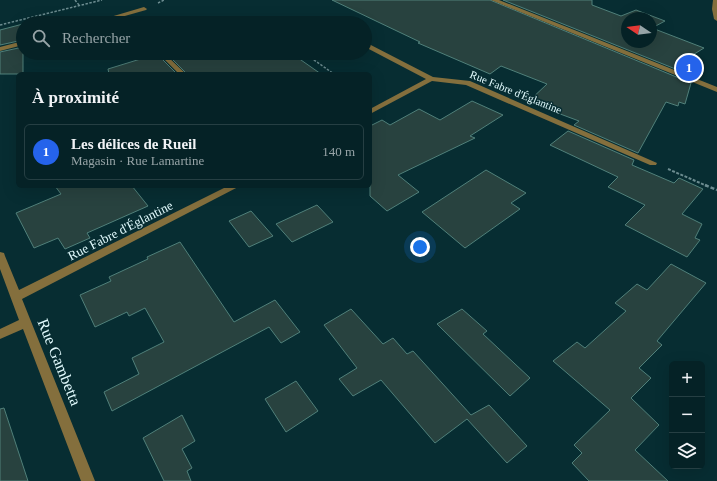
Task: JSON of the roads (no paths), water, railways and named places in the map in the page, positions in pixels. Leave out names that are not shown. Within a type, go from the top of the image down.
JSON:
[{"type":"street","points":[[494,0],[717,90]]},
{"type":"street","points":[[716,0],[715,9],[717,19]]},
{"type":"street","points":[[118,16],[144,9]]},
{"type":"street","points":[[0,49],[16,45]]},
{"type":"street","points":[[372,48],[431,79]]},
{"type":"street","points":[[169,60],[182,72]]},
{"type":"street","points":[[372,111],[431,79]]},
{"type":"street","name":"Rue Fabre d'Églantine","points":[[431,79],[467,83],[653,163]]},
{"type":"street","name":"Rue Fabre d'Églantine","points":[[16,297],[231,188]]},
{"type":"street","name":"Rue Gambetta","points":[[0,256],[88,481]]},
{"type":"street","points":[[0,334],[26,322]]},
{"type":"place","name":"Les délices de Rueil","points":[[689,68]]}]
